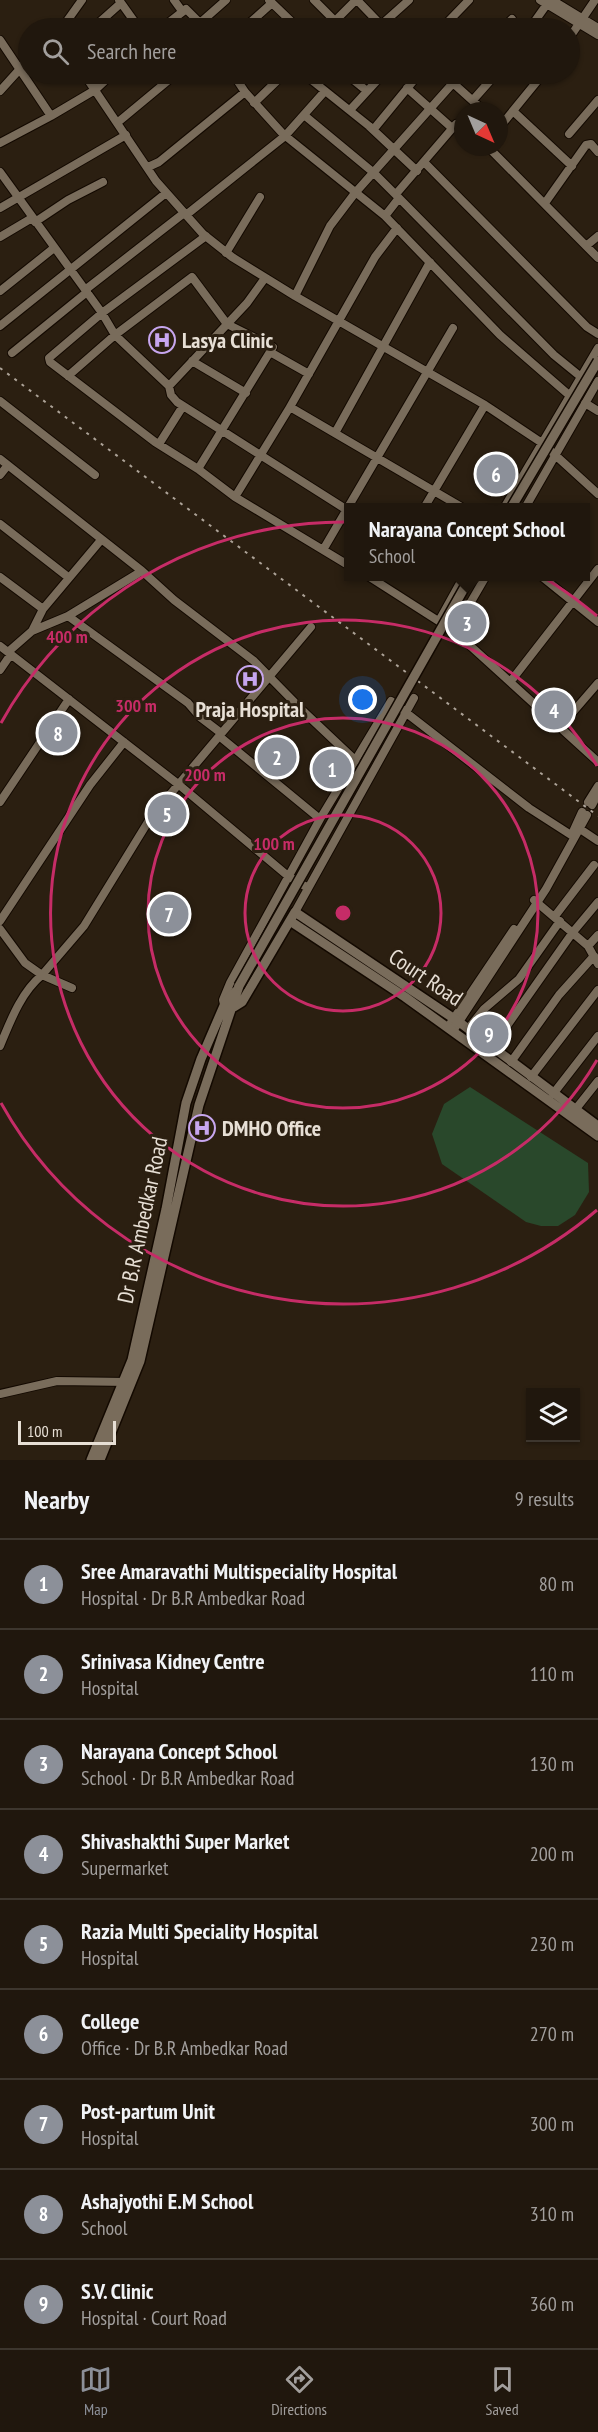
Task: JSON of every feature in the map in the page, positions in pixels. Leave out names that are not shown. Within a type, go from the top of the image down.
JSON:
[{"type":"street","points":[[70,18],[82,0]]},
{"type":"street","points":[[174,0],[182,11]]},
{"type":"street","points":[[209,18],[226,0]]},
{"type":"street","points":[[314,0],[331,18]]},
{"type":"street","points":[[339,18],[357,0],[374,18]]},
{"type":"street","points":[[392,18],[409,0]]},
{"type":"street","points":[[452,18],[469,0]]},
{"type":"street","points":[[581,21],[595,0]]},
{"type":"street","points":[[254,18],[270,1],[287,18]]},
{"type":"street","points":[[536,18],[547,1],[576,18]]},
{"type":"street","points":[[103,18],[120,2],[132,18]]},
{"type":"street","points":[[174,18],[186,9],[194,18]]},
{"type":"street","points":[[581,21],[598,28]]},
{"type":"street","points":[[581,21],[598,35]]},
{"type":"street","points":[[0,40],[18,63]]},
{"type":"street","points":[[0,91],[18,70]]},
{"type":"street","points":[[31,84],[51,116]]},
{"type":"street","points":[[90,84],[166,193],[206,236],[226,253],[295,296],[485,405],[542,442],[598,494]]},
{"type":"street","points":[[0,143],[51,116],[101,84]]},
{"type":"street","points":[[117,123],[164,84]]},
{"type":"street","points":[[240,84],[285,136],[321,162],[384,216],[500,335],[569,395]]},
{"type":"street","points":[[254,102],[273,84]]},
{"type":"street","points":[[316,84],[350,110],[417,171]]},
{"type":"street","points":[[358,84],[367,91]]},
{"type":"street","points":[[350,110],[374,84]]},
{"type":"street","points":[[373,130],[410,84]]},
{"type":"street","points":[[295,296],[330,226],[355,193],[452,84]]},
{"type":"street","points":[[454,84],[473,100],[487,84]]},
{"type":"street","points":[[508,117],[535,84]]},
{"type":"street","points":[[407,88],[452,129]]},
{"type":"street","points":[[12,353],[86,291],[285,136],[325,91]]},
{"type":"street","points":[[148,167],[159,162],[245,92]]},
{"type":"street","points":[[569,134],[595,110],[598,100]]},
{"type":"street","points":[[513,111],[572,166]]},
{"type":"street","points":[[304,115],[374,173],[554,355],[581,377]]},
{"type":"street","points":[[384,216],[397,196],[454,126]]},
{"type":"street","points":[[0,208],[126,135]]},
{"type":"street","points":[[545,203],[588,144],[598,152]]},
{"type":"street","points":[[497,156],[598,258]]},
{"type":"street","points":[[424,163],[453,189],[587,327],[598,334]]},
{"type":"street","points":[[0,172],[102,313],[115,335],[169,386],[171,395],[183,406],[260,457],[344,508]]},
{"type":"street","points":[[0,237],[103,182]]},
{"type":"street","points":[[0,326],[166,193]]},
{"type":"street","points":[[226,253],[260,197]]},
{"type":"street","points":[[235,497],[290,407],[375,257],[397,228]]},
{"type":"street","points":[[206,236],[102,313],[49,358],[50,362],[159,444],[198,469],[235,497],[344,563]]},
{"type":"street","points":[[586,246],[598,236]]},
{"type":"street","points":[[0,291],[54,248]]},
{"type":"street","points":[[334,433],[385,346],[430,262]]},
{"type":"street","points":[[68,376],[115,335],[192,277],[227,324],[273,347],[198,469]]},
{"type":"street","points":[[169,386],[227,324],[265,278]]},
{"type":"street","points":[[351,503],[453,328]]},
{"type":"street","points":[[506,503],[598,348]]},
{"type":"street","points":[[270,352],[309,374]]},
{"type":"street","points":[[192,361],[246,393]]},
{"type":"street","points":[[513,503],[598,361]]},
{"type":"street","points":[[527,503],[598,381]]},
{"type":"street","points":[[0,401],[95,475]]},
{"type":"street","points":[[585,403],[598,411]]},
{"type":"street","points":[[426,503],[485,405]]},
{"type":"street","points":[[159,444],[183,406]]},
{"type":"street","points":[[290,407],[456,503]]},
{"type":"street","points":[[0,459],[142,571],[269,676],[356,761]]},
{"type":"street","points":[[0,474],[8,465]]},
{"type":"street","points":[[323,550],[344,515]]},
{"type":"street","points":[[0,524],[68,577]]},
{"type":"street","points":[[0,670],[10,653],[32,631],[43,609],[101,540]]},
{"type":"street","points":[[32,631],[68,616],[142,571]]},
{"type":"street","points":[[0,577],[43,609]]},
{"type":"street","points":[[383,581],[454,631],[598,762]]},
{"type":"street","points":[[439,621],[461,581]]},
{"type":"street","name":"Dr B.R Ambedkar Road","points":[[91,1460],[142,1350],[199,1105],[229,1005],[468,581]]},
{"type":"street","points":[[454,631],[483,581]]},
{"type":"street","points":[[547,581],[598,622]]},
{"type":"street","points":[[511,681],[589,581]]},
{"type":"street","points":[[68,616],[188,703],[200,717],[320,819]]},
{"type":"street","points":[[0,1046],[13,1017],[35,981],[84,926],[131,847],[178,784],[311,627]]},
{"type":"street","points":[[0,646],[178,784],[288,876],[308,888]]},
{"type":"street","points":[[560,727],[598,682]]},
{"type":"street","points":[[414,698],[407,711],[308,888],[290,921],[242,1002],[229,1005],[223,1000],[230,983],[320,819],[391,701],[407,711],[529,808],[571,836]]},
{"type":"street","points":[[0,802],[69,699]]},
{"type":"street","points":[[0,921],[90,785],[124,742]]},
{"type":"street","points":[[598,786],[590,804],[598,794]]},
{"type":"street","points":[[453,1025],[535,902],[580,829],[584,814],[535,902]]},
{"type":"street","points":[[580,829],[598,841]]},
{"type":"street","points":[[468,1029],[484,1009],[512,987],[594,865]]},
{"type":"street","points":[[535,902],[573,932],[594,953]]},
{"type":"street","points":[[492,1047],[573,932],[598,902]]},
{"type":"street","name":"Court Road","points":[[295,912],[453,1025],[598,1136]]},
{"type":"street","name":"Court Road","points":[[290,921],[453,1025],[468,1029],[598,1126]]},
{"type":"street","points":[[0,929],[25,963],[42,975],[72,988]]},
{"type":"street","points":[[511,1062],[559,995],[594,953],[598,935]]},
{"type":"street","points":[[531,1077],[598,990]]},
{"type":"street","points":[[553,1094],[598,1036]]},
{"type":"street","points":[[574,1110],[598,1082]]},
{"type":"street","points":[[0,1383],[4,1393],[57,1381],[128,1382]]},
{"type":"street","name":"Dr B.R Ambedkar Road","points":[[100,1460],[128,1382]]},
{"type":"green space","points":[[470,1087],[588,1163],[589,1192],[575,1215],[558,1226],[541,1226],[526,1222],[442,1164],[432,1134],[444,1104]]},
{"type":"railway","points":[[0,368],[598,816]]},
{"type":"place","name":"Lasya Clinic","points":[[162,340]]},
{"type":"place","name":"College","points":[[496,474]]},
{"type":"place","name":"Narayana Concept School","points":[[467,623]]},
{"type":"place","name":"Praja Hospital","points":[[250,679]]},
{"type":"place","name":"Shivashakthi Super Market","points":[[554,710]]},
{"type":"place","name":"Ashajyothi E.M School","points":[[58,733]]},
{"type":"place","name":"Srinivasa Kidney Centre","points":[[277,757]]},
{"type":"place","name":"Sree Amaravathi Multispeciality Hospital","points":[[332,769]]},
{"type":"place","name":"Razia Multi Speciality Hospital","points":[[167,814]]},
{"type":"place","name":"Post-partum Unit","points":[[169,914]]},
{"type":"place","name":"S.V. Clinic","points":[[489,1034]]},
{"type":"place","name":"DMHO Office","points":[[202,1128]]}]
